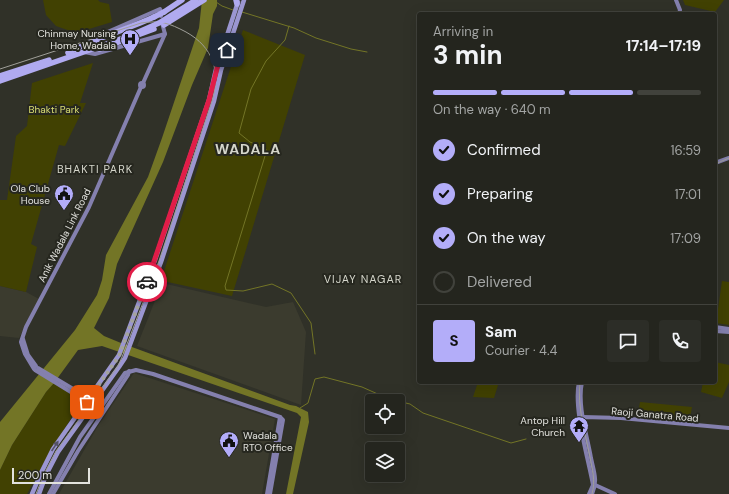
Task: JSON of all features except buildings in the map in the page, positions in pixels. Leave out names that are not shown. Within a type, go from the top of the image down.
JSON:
[{"type":"highway","points":[[0,81],[85,51],[154,17],[182,0]]},
{"type":"highway","points":[[0,76],[132,32],[157,20],[191,0]]},
{"type":"highway","points":[[103,42],[134,34],[159,23],[200,1]]},
{"type":"highway","points":[[85,51],[103,49],[164,25],[200,1]]},
{"type":"main road","points":[[32,494],[40,473],[53,449],[119,356],[155,260],[209,100],[238,7],[244,0]]},
{"type":"main road","points":[[39,494],[46,475],[58,452],[124,358],[130,345],[161,262],[214,102],[219,69]]},
{"type":"street","points":[[676,0],[680,12]]},
{"type":"street","points":[[85,51],[94,54],[165,34],[162,11],[103,34],[103,42]]},
{"type":"street","name":"Anik Wadala Link Road","points":[[88,400],[37,369],[25,354],[22,342],[26,327],[89,207],[165,34]]},
{"type":"street","points":[[717,162],[729,158]]},
{"type":"street","points":[[717,327],[729,329]]},
{"type":"street","points":[[717,331],[729,332]]},
{"type":"street","points":[[53,494],[60,476],[80,437],[124,373],[129,371],[136,370],[152,374],[280,417]]},
{"type":"street","points":[[48,494],[128,375],[129,371]]},
{"type":"street","points":[[579,384],[578,399],[594,485],[592,494]]},
{"type":"street","points":[[582,384],[582,418]]},
{"type":"street","points":[[88,400],[93,403]]},
{"type":"street","points":[[267,494],[280,417]]},
{"type":"street","points":[[270,494],[282,420],[280,417]]},
{"type":"street","name":"Raoji Ganatra Road","points":[[582,418],[621,418],[729,428]]},
{"type":"street","points":[[80,437],[85,440]]},
{"type":"street","points":[[589,494],[594,485]]},
{"type":"street","points":[[594,485],[611,494]]},
{"type":"street","points":[[594,485],[615,494]]},
{"type":"shaded area","points":[[202,0],[217,0],[217,6],[213,14],[208,48],[192,85],[163,162],[117,264],[109,298],[94,328],[104,336],[121,343],[296,406],[308,412],[309,422],[293,494],[286,494],[301,417],[297,413],[102,346],[78,350],[46,392],[12,445],[0,470],[0,422],[75,330],[97,295],[102,280],[106,255],[148,177],[199,28]]},
{"type":"shaded area","points":[[162,283],[266,307],[293,302],[306,332],[301,405],[137,346]]},
{"type":"shaded area","points":[[0,286],[26,292],[39,299],[19,338],[0,336]]},
{"type":"shaded area","points":[[134,373],[275,419],[262,494],[59,494],[98,426]]},
{"type":"green space","points":[[43,0],[98,0],[109,4],[112,22],[76,33],[56,26],[46,15]]},
{"type":"green space","points":[[683,0],[724,0],[715,12],[685,5]]},
{"type":"green space","points":[[243,30],[305,55],[232,296],[163,281],[163,274]]},
{"type":"green space","name":"Bhakti Park","points":[[93,63],[80,103],[86,103],[65,146],[59,145],[31,244],[37,247],[26,292],[0,286],[0,200],[7,200],[16,136],[27,126],[32,83]]},
{"type":"green space","points":[[722,281],[729,282],[729,325],[717,323]]},
{"type":"green space","points":[[717,362],[729,365],[729,382],[722,398],[701,392],[703,384],[717,384]]},
{"type":"green space","points":[[54,383],[82,401],[51,450],[27,494],[0,494],[0,470],[12,445],[46,392]]},
{"type":"green space","points":[[477,384],[498,384],[494,398],[473,397]]},
{"type":"green space","points":[[640,402],[692,407],[689,423],[637,418]]},
{"type":"waterway","points":[[216,2],[233,10]]},
{"type":"waterway","points":[[242,12],[294,28],[316,38],[351,49],[367,52]]},
{"type":"waterway","points":[[289,26],[285,40],[266,61],[251,89],[239,133],[250,142],[266,149],[225,286],[226,290],[243,291],[272,284],[291,293],[311,323],[315,354]]},
{"type":"waterway","points":[[300,408],[308,403],[315,379],[324,377],[362,387],[389,399],[410,404],[423,413],[511,443],[526,439]]},
{"type":"railway","points":[[0,69],[141,23],[154,22],[174,26],[186,32],[203,45],[212,61],[216,80],[212,101],[159,261],[122,357],[118,366],[56,451],[36,494]]},
{"type":"railway","points":[[717,163],[729,158]]},
{"type":"railway","points":[[580,384],[579,391],[582,420],[594,484],[592,494]]},
{"type":"way so far","points":[[87,402],[119,356],[147,282]]},
{"type":"place","name":"Chinmay Nursing Home, Wadala","points":[[130,56]]},
{"type":"place","name":"Ola Club House","points":[[64,211]]},
{"type":"place","name":"Antop Hill Church","points":[[579,443]]},
{"type":"place","name":"Wadala RTO Office","points":[[229,458]]},
{"type":"district","name":"WADALA","points":[[248,149]]},
{"type":"district","name":"BHAKTI PARK","points":[[95,169]]},
{"type":"district","name":"VIJAY NAGAR","points":[[363,279]]},
{"type":"route","points":[[147,282],[209,100],[222,49],[227,50]]}]
